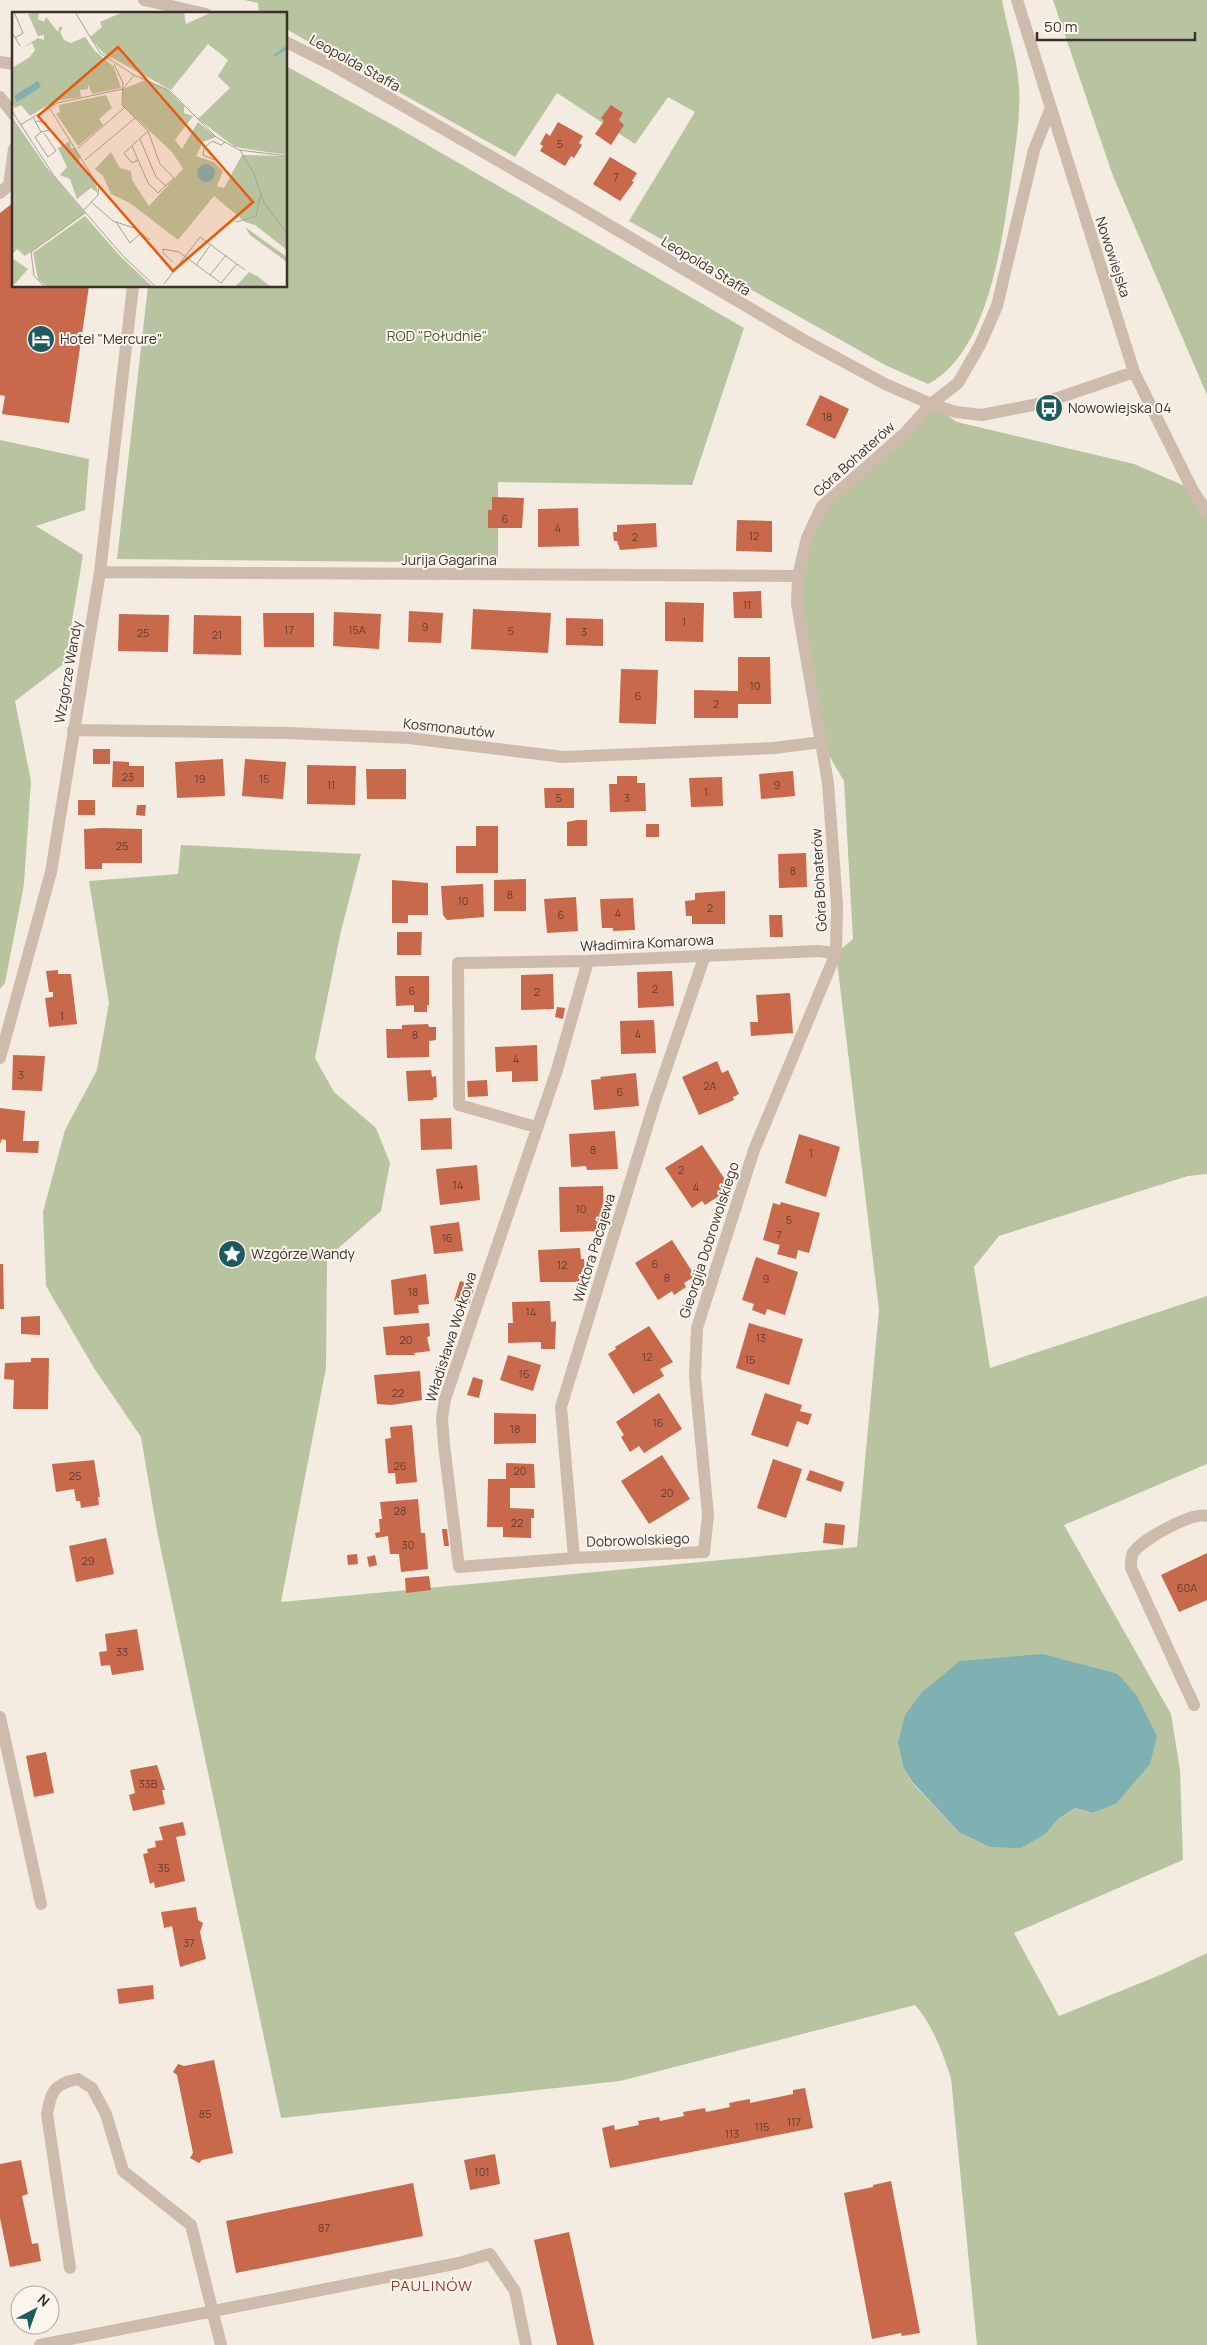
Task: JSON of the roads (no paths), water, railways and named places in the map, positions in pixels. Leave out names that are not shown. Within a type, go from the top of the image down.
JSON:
[{"type":"street","points":[[144,0],[165,9],[190,12]]},
{"type":"street","name":"Nowowiejska","points":[[1017,0],[1050,110],[1134,372],[1192,489],[1207,512]]},
{"type":"street","name":"Leopolda Staffa","points":[[288,43],[334,66],[566,200],[793,335],[885,384],[931,404],[956,412],[982,415],[1044,403],[1134,372]]},
{"type":"street","points":[[0,96],[12,112]]},
{"type":"street","name":"Góra Bohaterów","points":[[836,953],[837,906],[828,784],[797,604],[798,576],[807,538],[822,506],[905,433],[931,404],[958,383],[980,345],[997,306],[1034,150],[1050,110]]},
{"type":"street","points":[[0,193],[9,185],[12,163]]},
{"type":"street","name":"Wzgórze Wandy","points":[[0,1058],[51,872],[100,572],[133,288]]},
{"type":"street","name":"Jurija Gagarina","points":[[100,572],[798,576]]},
{"type":"street","name":"Kosmonautów","points":[[73,730],[286,733],[409,738],[563,757],[774,748],[821,742]]},
{"type":"street","name":"Władimira Komarowa","points":[[536,1127],[459,1105],[458,963],[588,961],[818,951],[836,953]]},
{"type":"street","name":"Gieorgija Dobrowolskiego","points":[[704,1552],[708,1515],[695,1377],[696,1328],[754,1150],[836,953]]},
{"type":"street","name":"Wiktora Pacajewa","points":[[574,1558],[561,1406],[655,1101],[705,955]]},
{"type":"street","name":"Władisława Wołkowa","points":[[574,1558],[459,1567],[442,1418],[445,1399],[565,1046],[588,961]]},
{"type":"street","points":[[1194,1705],[1131,1568],[1132,1554],[1144,1542],[1188,1519],[1203,1514],[1207,1516]]},
{"type":"street","name":"Dobrowolskiego","points":[[574,1558],[704,1552]]},
{"type":"street","points":[[0,1717],[6,1778],[41,1904]]},
{"type":"street","points":[[70,2268],[47,2114],[51,2093],[63,2082],[78,2079],[92,2088],[106,2114],[123,2171],[191,2225],[221,2345]]},
{"type":"street","points":[[40,2345],[458,2263],[490,2254],[514,2290],[526,2345]]},
{"type":"water","points":[[1043,1654],[1118,1674],[1137,1696],[1157,1736],[1150,1764],[1116,1804],[1093,1813],[1076,1808],[1058,1819],[1045,1834],[1021,1848],[990,1847],[959,1832],[913,1783],[904,1769],[898,1742],[905,1715],[922,1692],[960,1661]]},
{"type":"place","name":"Hotel \"Mercure\"","points":[[41,339]]},
{"type":"place","name":"Nowowiejska 04","points":[[1049,408]]},
{"type":"place","name":"Wzgórze Wandy","points":[[232,1254]]},
{"type":"district","name":"PAULINÓW","points":[[432,2286]]},
{"type":"park label","name":"ROD \"Południe\"","points":[[437,336]]}]
